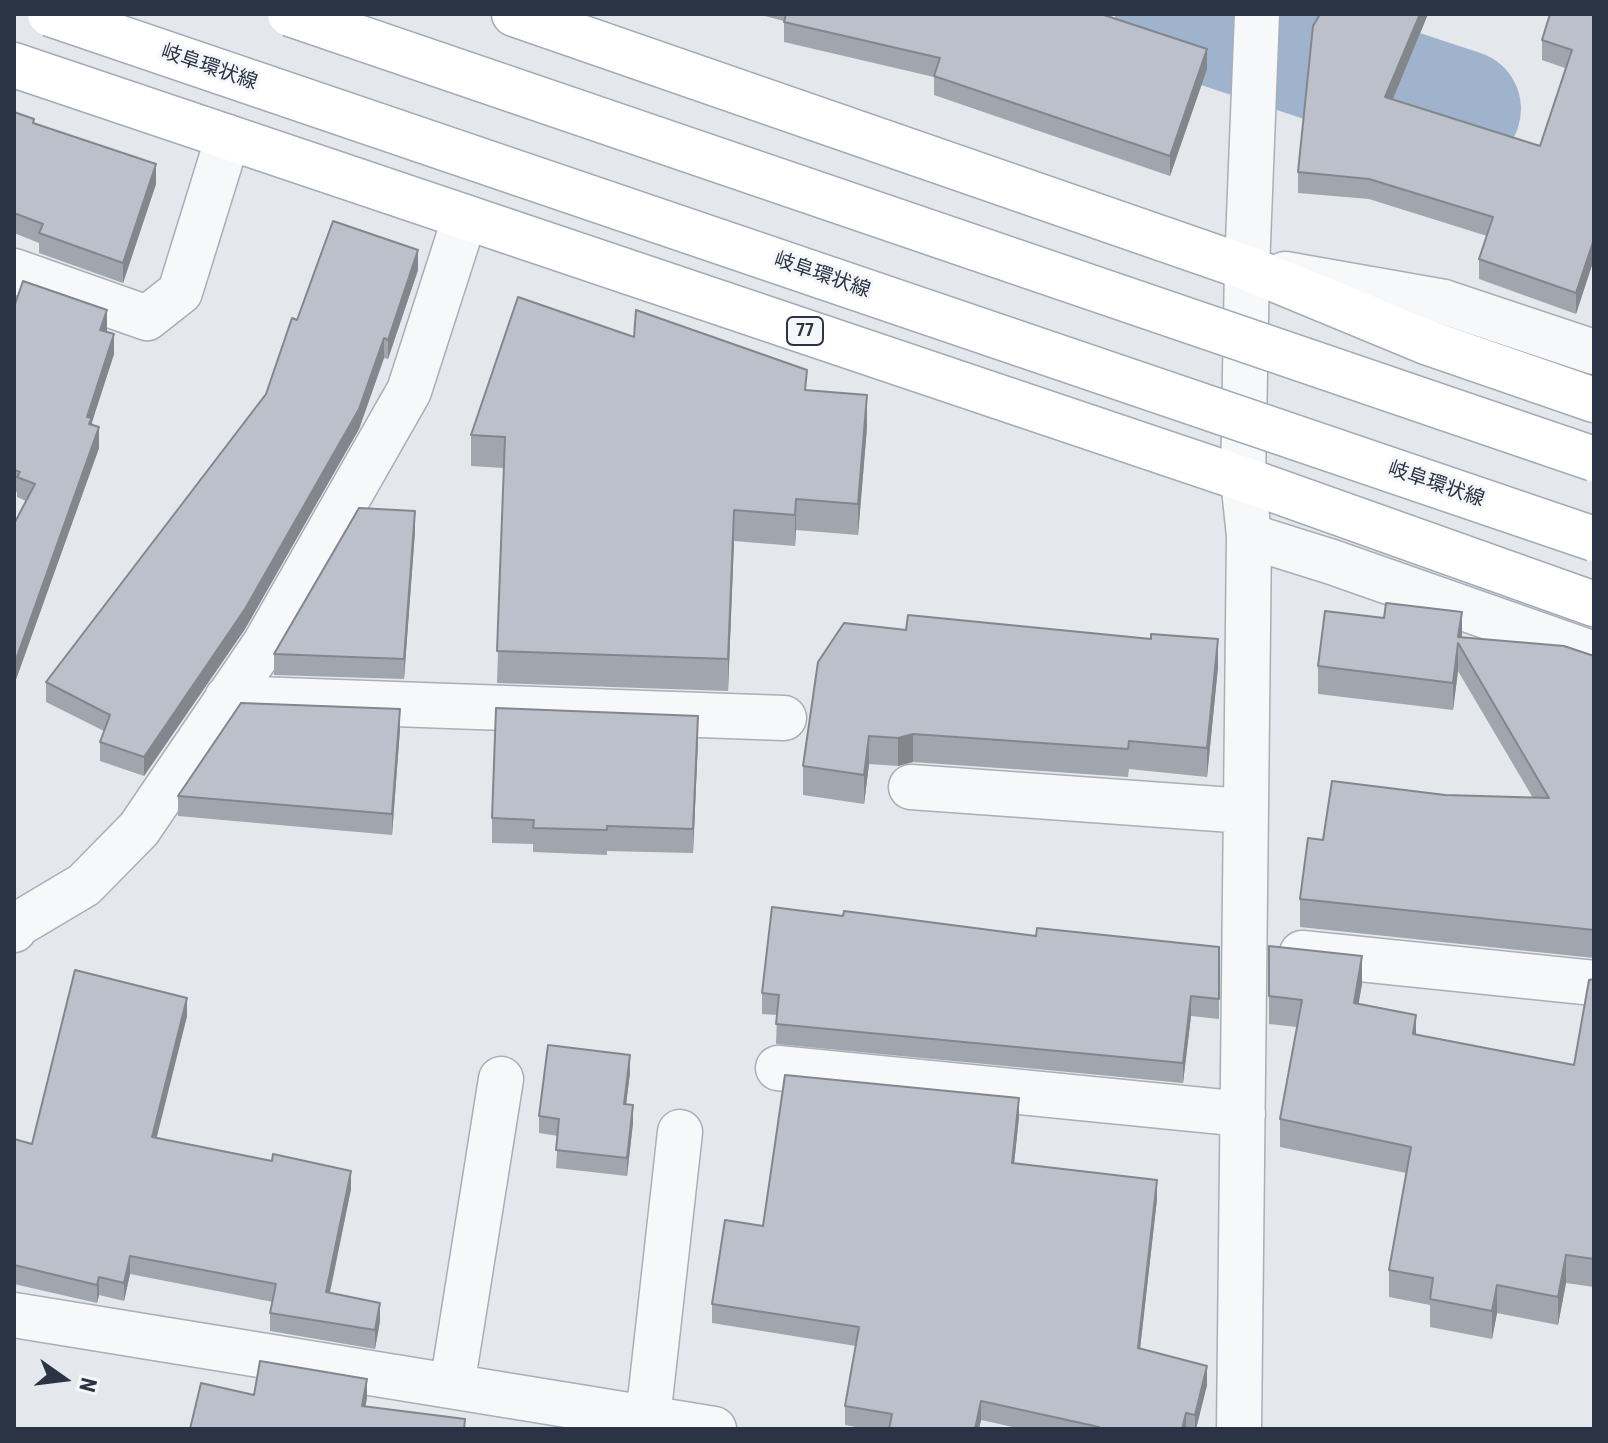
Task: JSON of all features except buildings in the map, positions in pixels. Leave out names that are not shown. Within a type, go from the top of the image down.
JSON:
[{"type":"main road","name":"岐阜環状線","points":[[50,14],[1594,539]]},
{"type":"main road","points":[[290,14],[1594,459]]},
{"type":"main road","points":[[514,14],[1247,268],[1426,342],[1594,400]]},
{"type":"main road","name":"77","points":[[14,65],[1243,479],[1594,604]]},
{"type":"street","points":[[1239,1429],[1249,536],[1243,479],[1247,268],[1267,17]]},
{"type":"street","points":[[14,271],[147,318],[180,292],[228,137]]},
{"type":"street","points":[[14,930],[15,926],[84,885],[139,829],[266,642],[409,391],[465,217]]},
{"type":"street","points":[[1247,268],[1444,302],[1594,352]]},
{"type":"street","points":[[1249,536],[1594,654]]},
{"type":"street","points":[[227,698],[784,718]]},
{"type":"street","points":[[911,787],[1246,811]]},
{"type":"street","points":[[1244,946],[1594,983]]},
{"type":"street","points":[[778,1068],[1243,1114]]},
{"type":"street","points":[[452,1386],[501,1079]]},
{"type":"street","points":[[648,1418],[680,1132]]},
{"type":"street","points":[[14,1315],[452,1386],[510,1413],[648,1418],[714,1429]]},
{"type":"waterway","points":[[1174,14],[1462,109]]}]
